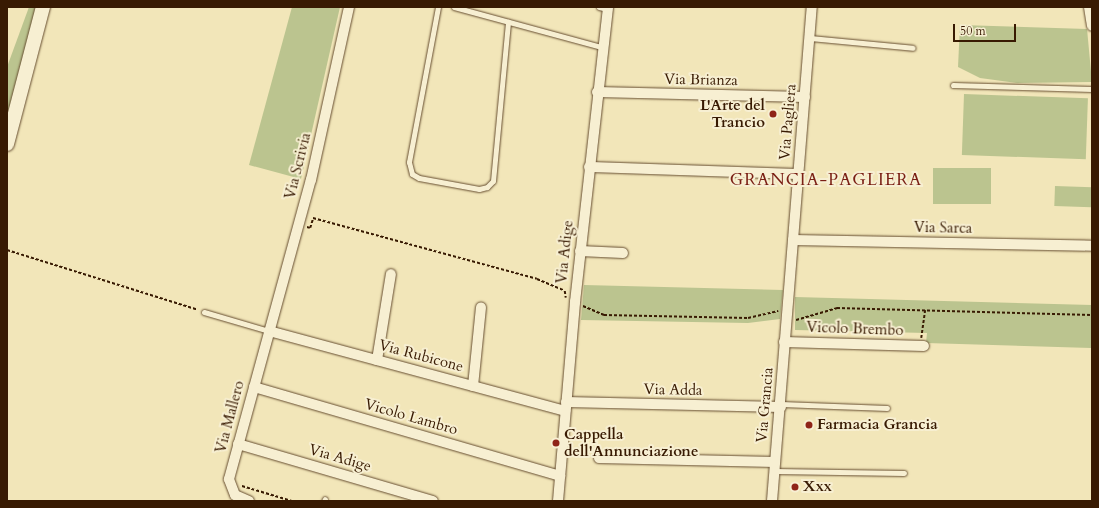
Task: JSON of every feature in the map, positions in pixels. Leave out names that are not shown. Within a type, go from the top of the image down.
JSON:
[{"type":"main road","points":[[7,144],[43,7]]},
{"type":"street","name":"Via Scrivia","points":[[269,331],[311,180],[349,7]]},
{"type":"street","name":"Via Pagliera","points":[[784,312],[793,240],[812,7]]},
{"type":"street","points":[[1089,7],[1092,26]]},
{"type":"street","name":"Via Adige","points":[[558,501],[565,407],[605,8]]},
{"type":"street","name":"Via Brianza","points":[[596,92],[805,97]]},
{"type":"street","points":[[589,167],[799,174]]},
{"type":"street","name":"Via Sarca","points":[[793,240],[1092,246]]},
{"type":"street","points":[[580,251],[623,253]]},
{"type":"street","points":[[377,360],[391,274]]},
{"type":"street","points":[[473,386],[481,307]]},
{"type":"street","name":"Via Grancia","points":[[772,501],[781,406],[784,312]]},
{"type":"street","name":"Via Rubicone","points":[[269,331],[473,386],[565,407]]},
{"type":"street","name":"Via Mallero","points":[[249,501],[235,495],[229,485],[238,444],[269,331]]},
{"type":"street","name":"Vicolo Brembo","points":[[784,342],[922,346]]},
{"type":"street","name":"Vicolo Lambro","points":[[254,387],[560,476]]},
{"type":"street","name":"Via Adda","points":[[565,407],[781,406]]},
{"type":"street","name":"Via Adige","points":[[238,444],[433,501]]},
{"type":"street","points":[[598,458],[775,467]]},
{"type":"lane","points":[[438,7],[409,162],[412,174],[419,178],[479,188],[487,187],[493,181],[508,22]]},
{"type":"lane","points":[[454,7],[601,47]]},
{"type":"lane","points":[[810,38],[913,48]]},
{"type":"lane","points":[[953,85],[1092,89]]},
{"type":"lane","points":[[204,312],[269,331]]},
{"type":"lane","points":[[781,406],[887,408]]},
{"type":"lane","points":[[775,467],[904,474]]},
{"type":"path","points":[[303,226],[310,228],[313,218],[537,279],[566,291],[565,298],[569,300]]},
{"type":"path","points":[[7,250],[204,312]]},
{"type":"path","points":[[581,305],[604,315],[748,318],[784,312]]},
{"type":"path","points":[[792,321],[837,308],[1092,315]]},
{"type":"path","points":[[922,346],[925,310]]},
{"type":"path","points":[[238,480],[242,486],[292,501]]},
{"type":"green space","points":[[29,7],[37,7],[7,120],[7,67]]},
{"type":"green space","points":[[292,7],[340,7],[301,179],[249,165]]},
{"type":"green space","points":[[960,25],[1087,29],[1092,82],[1017,83],[980,78],[958,67]]},
{"type":"green space","points":[[964,94],[1088,98],[1086,159],[962,155]]},
{"type":"green space","points":[[933,168],[991,168],[991,204],[933,204]]},
{"type":"green space","points":[[1055,186],[1092,187],[1091,207],[1054,206]]},
{"type":"green space","points":[[584,285],[783,290],[780,319],[748,323],[581,320]]},
{"type":"green space","points":[[795,297],[1092,305],[1091,348],[926,343],[927,333],[795,330]]},
{"type":"place","name":"L'Arte del Trancio","points":[[773,114]]},
{"type":"place","name":"Farmacia Grancia","points":[[809,425]]},
{"type":"place","name":"Cappella dell'Annunciazione","points":[[556,443]]},
{"type":"place","name":"Xxx","points":[[795,487]]},
{"type":"district","name":"GRANCIA-PAGLIERA","points":[[826,180]]}]
